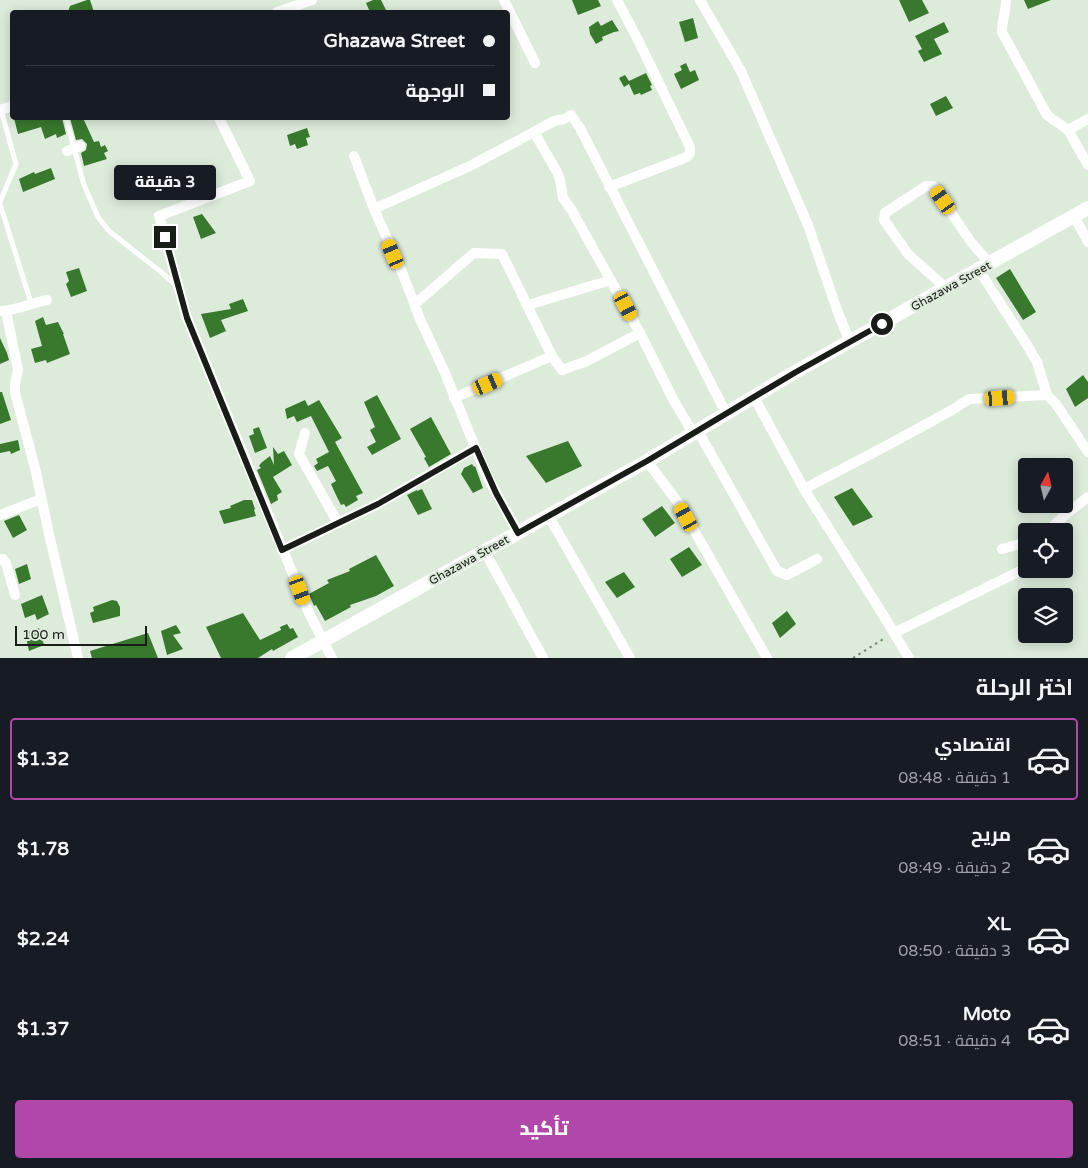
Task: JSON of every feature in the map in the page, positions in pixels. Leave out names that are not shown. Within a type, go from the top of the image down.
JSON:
[{"type":"main road","name":"Ghazawa Street","points":[[292,658],[647,461],[726,413],[1088,208]]},
{"type":"street","points":[[283,10],[312,0]]},
{"type":"street","points":[[609,187],[687,157],[690,153],[690,146],[617,0]]},
{"type":"street","points":[[700,0],[741,71],[808,226],[850,342]]},
{"type":"street","points":[[1006,0],[1002,32],[1047,115],[1068,130],[1088,165]]},
{"type":"street","points":[[510,12],[535,63]]},
{"type":"street","points":[[374,209],[472,165],[554,121],[564,120],[571,115],[590,146],[609,187],[726,413]]},
{"type":"street","points":[[1068,130],[1088,119]]},
{"type":"street","points":[[220,120],[250,180],[158,216],[187,318],[282,550],[322,641],[332,658]]},
{"type":"street","points":[[534,132],[560,180],[563,198],[571,208],[640,333],[674,401],[695,432],[777,571],[787,575],[817,559]]},
{"type":"street","points":[[67,151],[80,146]]},
{"type":"street","points":[[354,156],[374,209],[454,398],[496,493],[518,533]]},
{"type":"street","points":[[946,288],[908,254],[884,220],[885,213],[926,186],[933,186],[972,242],[1037,362],[1047,395],[1056,404],[1088,452]]},
{"type":"street","points":[[1074,216],[1088,242]]},
{"type":"street","points":[[415,304],[474,253],[502,254],[552,356],[562,370],[564,371],[640,333]]},
{"type":"street","points":[[528,305],[611,280]]},
{"type":"street","points":[[47,300],[31,303],[18,309],[3,311],[18,370],[15,393],[78,658]]},
{"type":"street","points":[[454,398],[552,356]]},
{"type":"street","points":[[804,489],[912,432],[969,398],[1047,395]]},
{"type":"street","points":[[754,397],[804,489],[909,658]]},
{"type":"street","points":[[305,432],[299,454],[338,523]]},
{"type":"street","points":[[282,550],[378,504],[476,448]]},
{"type":"street","points":[[647,461],[679,504],[767,658]]},
{"type":"street","points":[[1056,523],[1088,497]]},
{"type":"street","points":[[0,514],[41,499]]},
{"type":"street","points":[[548,515],[630,658]]},
{"type":"street","points":[[1002,549],[1018,544]]},
{"type":"street","points":[[485,552],[543,658]]},
{"type":"street","points":[[0,559],[3,559],[6,563],[15,595]]},
{"type":"street","points":[[894,633],[1018,572]]},
{"type":"lane","points":[[0,110],[16,164],[0,203],[31,303]]},
{"type":"lane","points":[[67,120],[84,185],[98,217],[109,230],[179,288]]},
{"type":"path","points":[[852,658],[894,633]]},
{"type":"building","points":[[90,0],[93,10],[69,10],[70,6]]},
{"type":"building","points":[[373,0],[381,0],[386,10],[369,10],[366,3]]},
{"type":"building","points":[[572,0],[598,0],[601,6],[578,15]]},
{"type":"building","points":[[899,0],[922,0],[929,13],[909,22]]},
{"type":"building","points":[[1024,0],[1051,0],[1028,9]]},
{"type":"building","points":[[693,18],[698,38],[685,42],[679,22]]},
{"type":"building","points":[[612,20],[619,31],[602,37],[603,40],[596,44],[590,34],[589,27],[598,21],[601,26]]},
{"type":"building","points":[[944,22],[949,32],[934,39],[942,54],[924,62],[918,51],[922,49],[915,36]]},
{"type":"building","points":[[686,63],[690,72],[695,70],[699,80],[681,89],[674,74],[682,70],[680,66]]},
{"type":"building","points":[[646,73],[652,85],[650,86],[652,90],[641,95],[640,93],[634,95],[629,84],[624,87],[619,78],[625,75],[629,81]]},
{"type":"building","points":[[946,96],[953,108],[936,116],[930,104]]},
{"type":"building","points":[[14,120],[62,120],[66,134],[57,138],[56,134],[45,139],[41,127],[18,134]]},
{"type":"building","points":[[71,120],[84,120],[94,142],[99,141],[101,147],[105,145],[108,151],[104,153],[107,159],[84,166],[81,153],[86,150],[87,144],[82,139],[76,140]]},
{"type":"building","points":[[307,128],[310,137],[306,138],[308,145],[297,149],[295,144],[290,146],[287,135]]},
{"type":"building","points":[[166,167],[175,186],[159,199],[149,175]]},
{"type":"building","points":[[51,168],[55,179],[23,192],[19,179],[34,172],[35,174]]},
{"type":"building","points":[[202,214],[216,233],[201,239],[193,217]]},
{"type":"building","points":[[79,268],[87,291],[71,297],[66,284],[69,281],[66,272]]},
{"type":"building","points":[[1010,269],[1036,312],[1023,320],[996,278]]},
{"type":"building","points":[[243,299],[248,311],[221,320],[226,331],[210,338],[201,314],[231,309],[229,304]]},
{"type":"building","points":[[43,317],[46,325],[58,322],[70,354],[47,363],[46,360],[35,363],[31,349],[42,346],[35,321]]},
{"type":"building","points":[[0,338],[9,360],[0,364]]},
{"type":"building","points":[[1083,375],[1088,382],[1088,398],[1075,407],[1066,389]]},
{"type":"building","points":[[0,392],[2,392],[11,420],[0,424]]},
{"type":"building","points":[[377,395],[401,439],[372,455],[367,447],[376,442],[370,430],[375,427],[364,402]]},
{"type":"building","points":[[305,400],[308,406],[319,400],[342,438],[335,442],[363,493],[356,496],[358,500],[346,507],[344,504],[341,505],[331,484],[336,481],[328,466],[317,471],[314,466],[318,463],[316,459],[329,452],[311,416],[297,422],[294,416],[287,419],[285,409]]},
{"type":"building","points":[[431,417],[451,454],[429,467],[424,458],[426,457],[410,429]]},
{"type":"building","points":[[259,427],[267,448],[255,453],[249,436],[254,434],[253,429]]},
{"type":"building","points":[[18,440],[20,450],[11,454],[10,451],[0,453],[0,444]]},
{"type":"building","points":[[568,441],[582,466],[546,483],[526,456]]},
{"type":"building","points":[[273,447],[278,454],[284,451],[292,465],[273,477],[282,492],[277,495],[278,500],[271,504],[257,470],[261,468],[259,466],[261,463],[270,456],[274,465]]},
{"type":"building","points":[[472,464],[475,466],[483,488],[473,493],[461,474],[464,468]]},
{"type":"building","points":[[852,488],[873,517],[853,526],[834,497]]},
{"type":"building","points":[[422,489],[432,509],[418,515],[407,495]]},
{"type":"building","points":[[244,500],[252,500],[256,516],[224,524],[219,511],[231,508],[230,506]]},
{"type":"building","points":[[662,506],[675,523],[655,537],[642,519]]},
{"type":"building","points":[[19,515],[27,530],[13,538],[4,521]]},
{"type":"building","points":[[689,547],[702,565],[682,577],[670,559]]},
{"type":"building","points":[[376,555],[394,586],[376,596],[350,605],[351,607],[325,621],[316,605],[314,606],[309,594],[329,583],[327,580],[350,571],[349,569]]},
{"type":"building","points":[[27,564],[31,579],[19,584],[15,569]]},
{"type":"building","points":[[624,572],[635,587],[617,598],[605,582]]},
{"type":"building","points":[[42,595],[49,614],[37,620],[35,614],[25,618],[21,604]]},
{"type":"building","points":[[112,600],[117,601],[120,607],[120,616],[93,623],[90,613],[94,611],[93,607]]},
{"type":"building","points":[[787,611],[796,624],[780,638],[772,623]]},
{"type":"building","points":[[243,613],[260,640],[281,630],[280,627],[287,624],[290,629],[293,628],[298,637],[258,658],[221,658],[206,627]]},
{"type":"building","points":[[176,625],[181,633],[173,635],[183,649],[167,655],[161,631]]},
{"type":"building","points":[[39,628],[44,645],[29,651],[25,633]]},
{"type":"building","points":[[148,633],[158,658],[92,658],[90,651]]},
{"type":"route","points":[[165,237],[187,318],[282,550],[378,504],[476,448],[486,474],[518,533],[647,461],[796,372],[882,324]]}]
